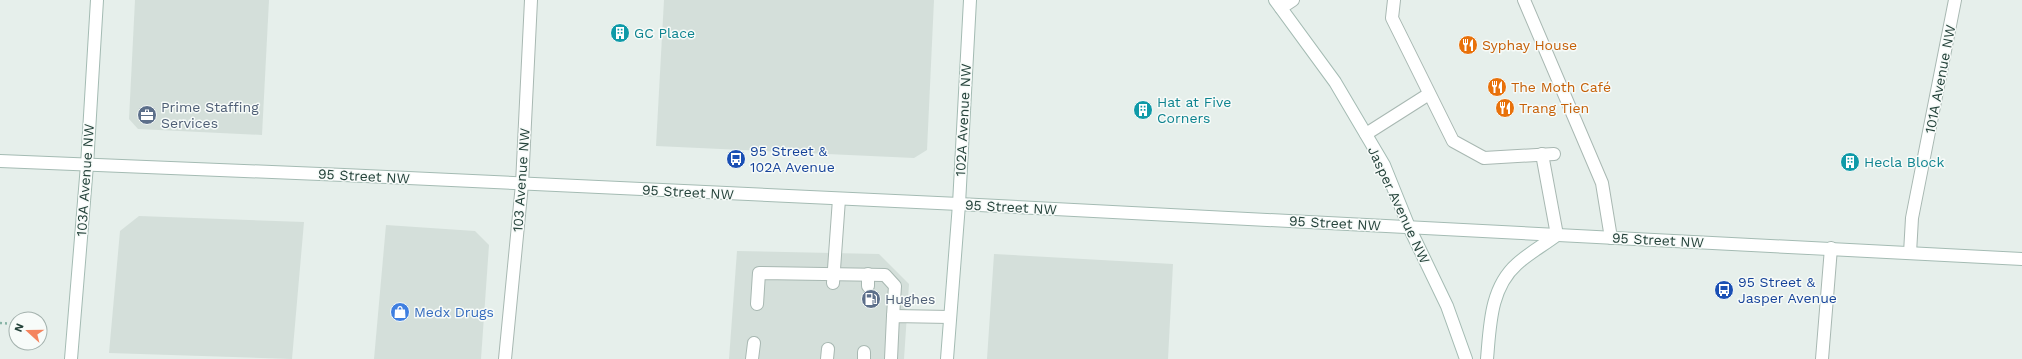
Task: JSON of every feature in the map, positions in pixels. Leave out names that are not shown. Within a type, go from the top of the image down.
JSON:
[{"type":"street","name":"103A Avenue NW","points":[[71,359],[87,165],[97,0]]},
{"type":"street","name":"103 Avenue NW","points":[[505,359],[522,184],[532,0]]},
{"type":"street","name":"102A Avenue NW","points":[[947,359],[959,204],[970,0]]},
{"type":"street","points":[[1278,4],[1293,0]]},
{"type":"street","points":[[1394,0],[1392,18],[1453,141],[1484,158],[1548,154],[1557,235],[1516,265],[1500,286],[1491,311],[1487,359]]},
{"type":"street","points":[[1524,0],[1602,183],[1611,238]]},
{"type":"street","name":"101A Avenue NW","points":[[1910,253],[1912,218],[1955,0]]},
{"type":"street","name":"Jasper Avenue NW","points":[[1278,4],[1335,82],[1384,165],[1409,227],[1447,306],[1466,359]]},
{"type":"street","points":[[1366,134],[1429,94]]},
{"type":"street","name":"95 Street NW","points":[[0,161],[344,175],[959,204],[2022,259]]},
{"type":"street","points":[[833,279],[839,199]]},
{"type":"street","points":[[1822,359],[1831,248]]},
{"type":"street","points":[[757,304],[759,273],[833,279],[868,280],[885,275],[895,286],[891,359]]},
{"type":"street","points":[[893,316],[950,318]]},
{"type":"street","points":[[752,359],[754,343]]},
{"type":"shaded area","points":[[135,0],[269,0],[262,135],[138,129],[129,119]]},
{"type":"shaded area","points":[[664,0],[934,0],[927,150],[914,158],[656,146]]},
{"type":"shaded area","points":[[139,216],[304,222],[292,359],[109,353],[120,231]]},
{"type":"shaded area","points":[[386,225],[475,231],[489,245],[481,359],[374,359]]},
{"type":"shaded area","points":[[737,251],[879,254],[909,284],[904,359],[729,359]]},
{"type":"shaded area","points":[[994,254],[1173,264],[1168,359],[987,359]]},
{"type":"place","name":"GC Place","points":[[620,33]]},
{"type":"place","name":"Syphay House","points":[[1468,45]]},
{"type":"place","name":"The Moth Café","points":[[1497,87]]},
{"type":"place","name":"Trang Tien","points":[[1505,108]]},
{"type":"place","name":"Hat at Five Corners","points":[[1143,110]]},
{"type":"place","name":"Prime Staffing Services","points":[[147,115]]},
{"type":"place","name":"95 Street & 102A Avenue","points":[[736,159]]},
{"type":"place","name":"Hecla Block","points":[[1850,162]]},
{"type":"place","name":"95 Street & Jasper Avenue","points":[[1724,290]]},
{"type":"place","name":"Hughes","points":[[871,299]]},
{"type":"place","name":"Medx Drugs","points":[[400,312]]}]
